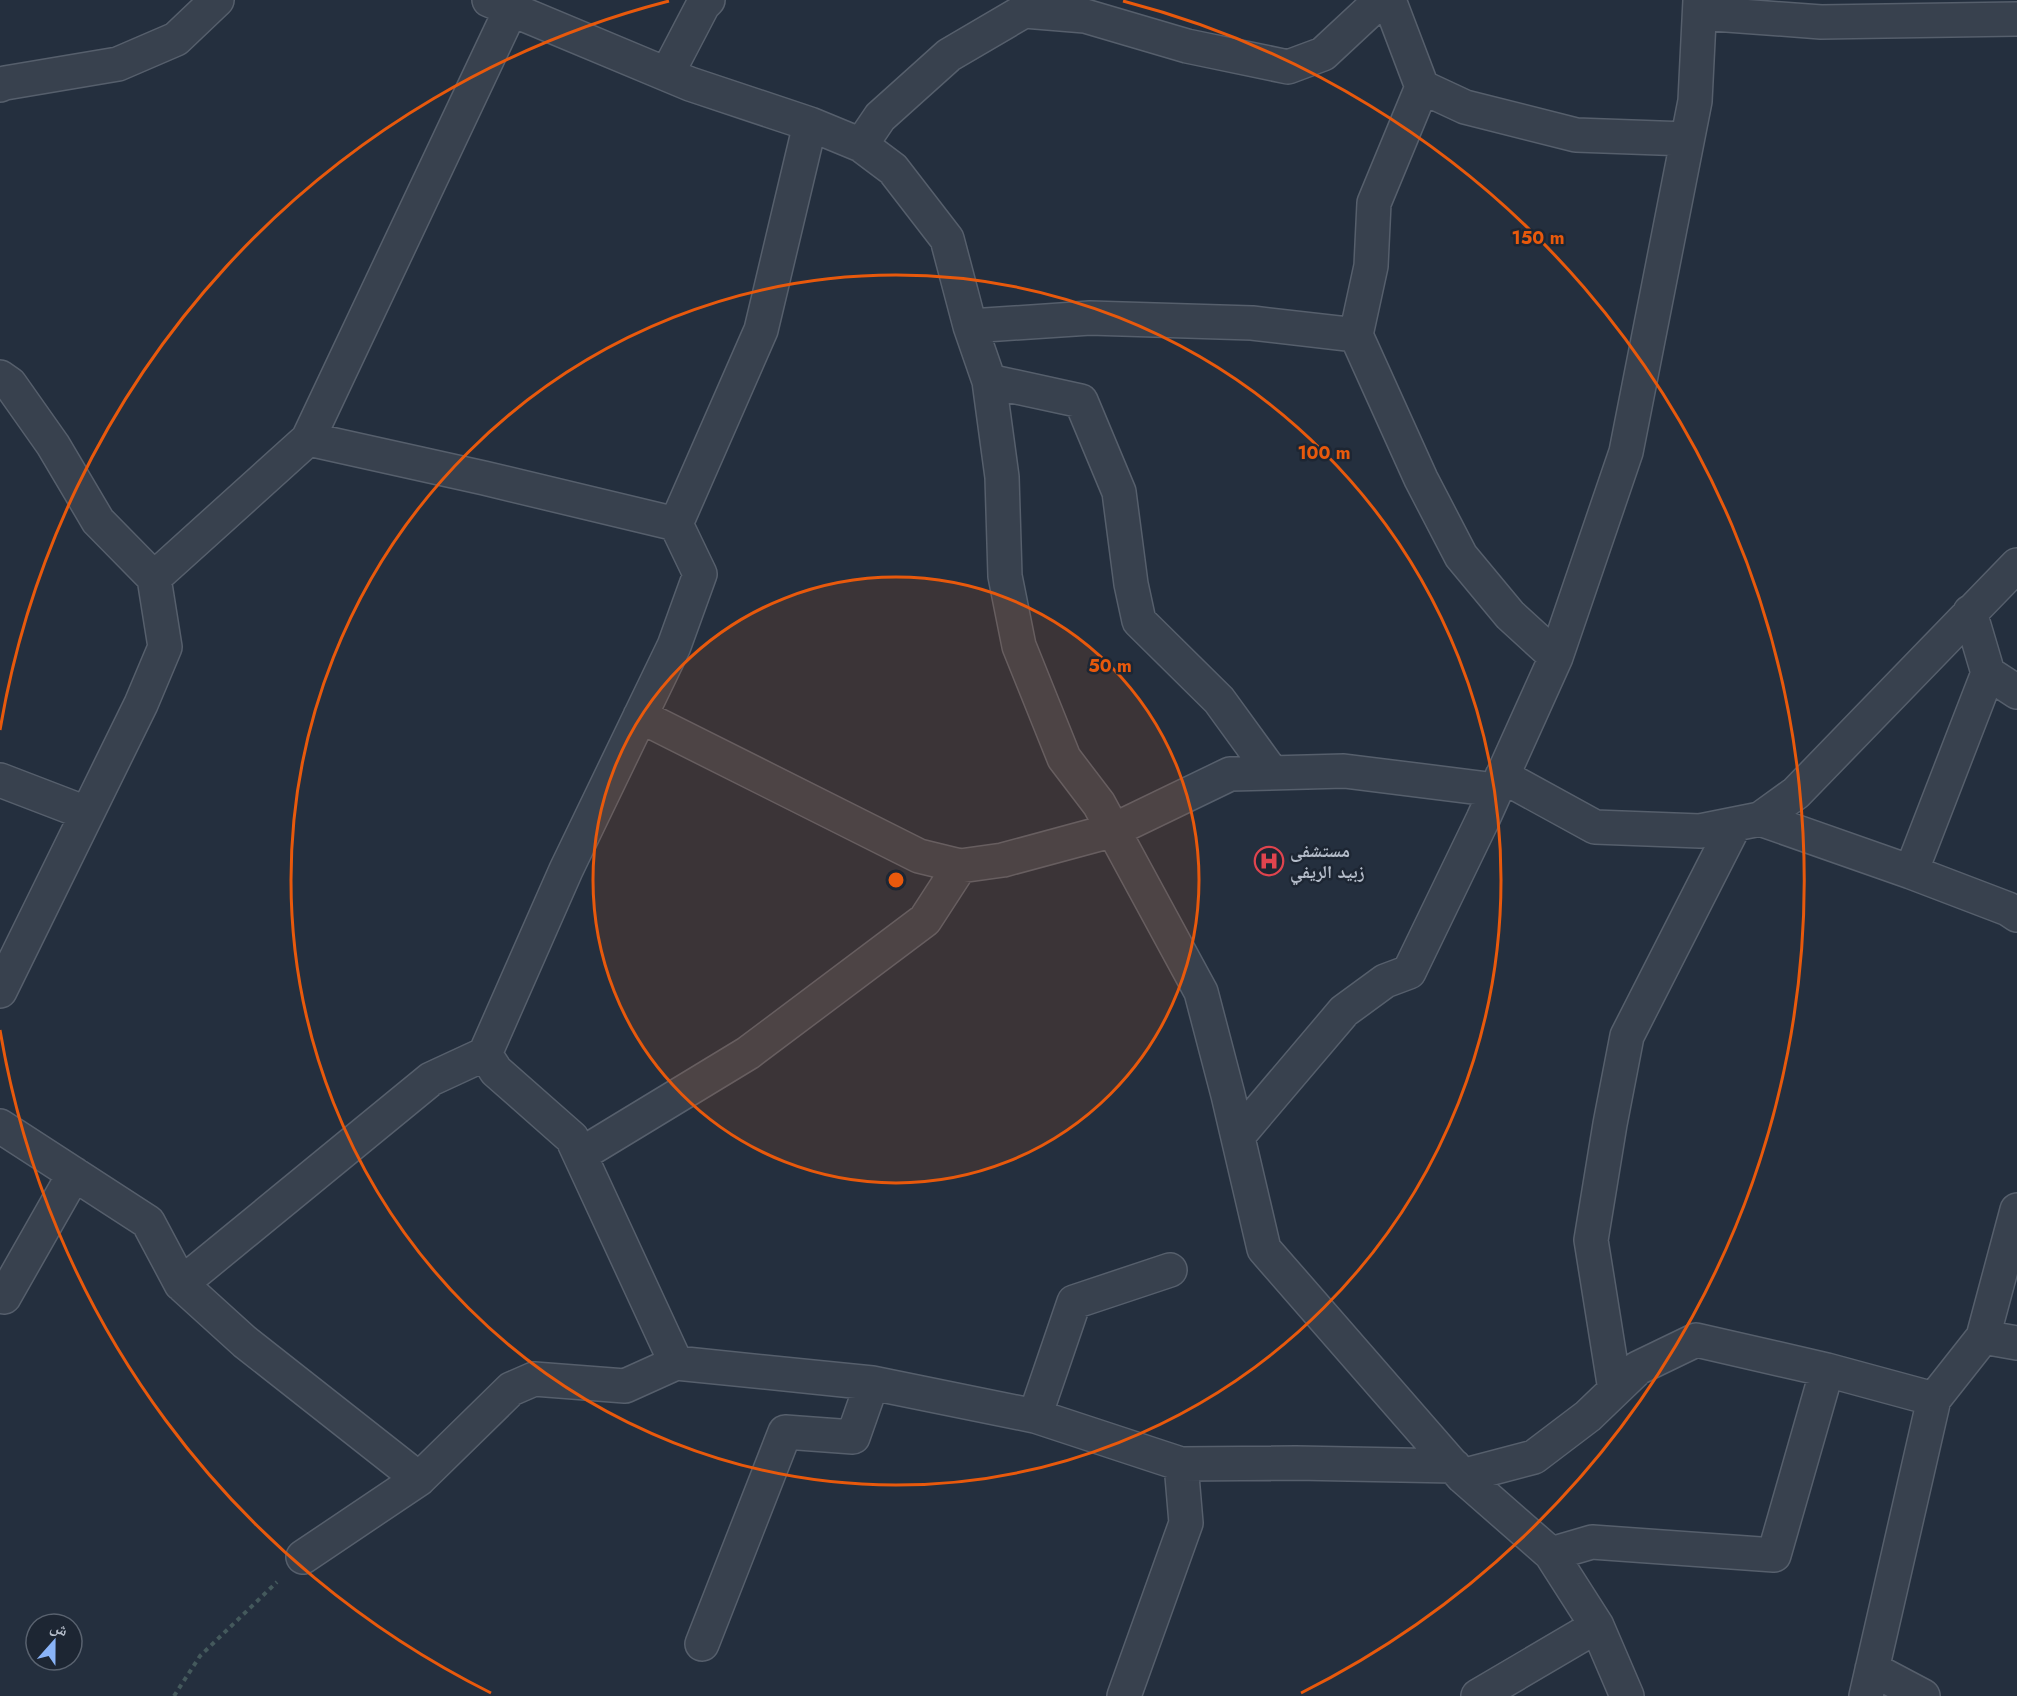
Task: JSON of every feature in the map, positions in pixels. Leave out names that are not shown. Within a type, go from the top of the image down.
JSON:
[{"type":"street","points":[[0,86],[5,83],[118,64],[176,39],[217,0]]},
{"type":"street","points":[[667,74],[703,5],[708,0]]},
{"type":"street","points":[[861,145],[880,117],[949,56],[1024,11],[1085,16],[1187,46],[1288,67],[1323,54],[1381,0]]},
{"type":"street","points":[[1389,0],[1422,87],[1374,203],[1371,266],[1356,335],[1421,479],[1461,556],[1510,615],[1556,657]]},
{"type":"street","points":[[154,578],[308,440],[500,5],[690,84],[810,124],[861,145],[893,169],[947,238],[970,326],[988,381],[1002,477],[1005,576],[1019,646],[1064,758],[1099,804],[1201,992],[1264,1249],[1458,1471],[1551,1554],[1597,1626],[1627,1696]]},
{"type":"street","points":[[1238,1136],[1344,1011],[1385,981],[1408,972],[1499,783],[1556,657],[1626,452],[1695,101],[1700,7],[1821,22],[2017,19]]},
{"type":"street","points":[[1422,87],[1465,107],[1576,135],[1687,139]]},
{"type":"street","points":[[181,1284],[431,1079],[485,1054],[566,870],[674,646],[700,574],[676,524],[761,330],[810,124]]},
{"type":"street","points":[[970,326],[1090,318],[1252,323],[1356,335]]},
{"type":"street","points":[[0,377],[10,384],[53,445],[98,521],[154,578],[165,647],[141,704],[0,991]]},
{"type":"street","points":[[988,381],[1081,401],[1119,492],[1131,584],[1139,621],[1219,700],[1272,773]]},
{"type":"street","points":[[308,440],[484,477],[676,524]]},
{"type":"street","points":[[640,716],[919,856],[960,866],[1003,860],[1114,830],[1230,774],[1344,771],[1499,783],[1595,827],[1700,831],[1748,822],[1796,793],[2017,564]]},
{"type":"street","points":[[1911,872],[1988,673],[1970,612]]},
{"type":"street","points":[[1988,673],[2017,692]]},
{"type":"street","points":[[0,780],[86,813]]},
{"type":"street","points":[[1748,822],[1911,872],[2008,909],[2017,915]]},
{"type":"street","points":[[1615,1390],[1592,1240],[1610,1124],[1627,1036],[1748,822]]},
{"type":"street","points":[[580,1155],[748,1053],[926,920],[960,866]]},
{"type":"street","points":[[485,1054],[496,1071],[572,1138],[676,1363]]},
{"type":"street","points":[[0,1126],[148,1222],[181,1284],[245,1342],[419,1479]]},
{"type":"street","points":[[0,1294],[4,1297],[74,1174]]},
{"type":"street","points":[[1923,1696],[1869,1683],[1934,1399],[1983,1337],[2017,1210]]},
{"type":"street","points":[[1035,1416],[1074,1302],[1170,1270]]},
{"type":"street","points":[[1983,1337],[2017,1343]]},
{"type":"street","points":[[303,1557],[419,1479],[511,1389],[534,1379],[625,1386],[676,1363],[872,1383],[1035,1416],[1181,1464],[1296,1463],[1458,1471],[1534,1457],[1588,1416],[1638,1368],[1696,1340],[1827,1370],[1934,1399]]},
{"type":"street","points":[[1551,1554],[1592,1542],[1774,1555],[1827,1370]]},
{"type":"street","points":[[702,1644],[785,1432],[853,1437],[872,1383]]},
{"type":"street","points":[[1124,1696],[1186,1523],[1181,1464]]},
{"type":"street","points":[[1478,1696],[1597,1626]]},
{"type":"path","points":[[174,1696],[200,1656],[303,1557]]},
{"type":"place","name":"مستشفى زبيد الريفي","points":[[1269,861]]}]
